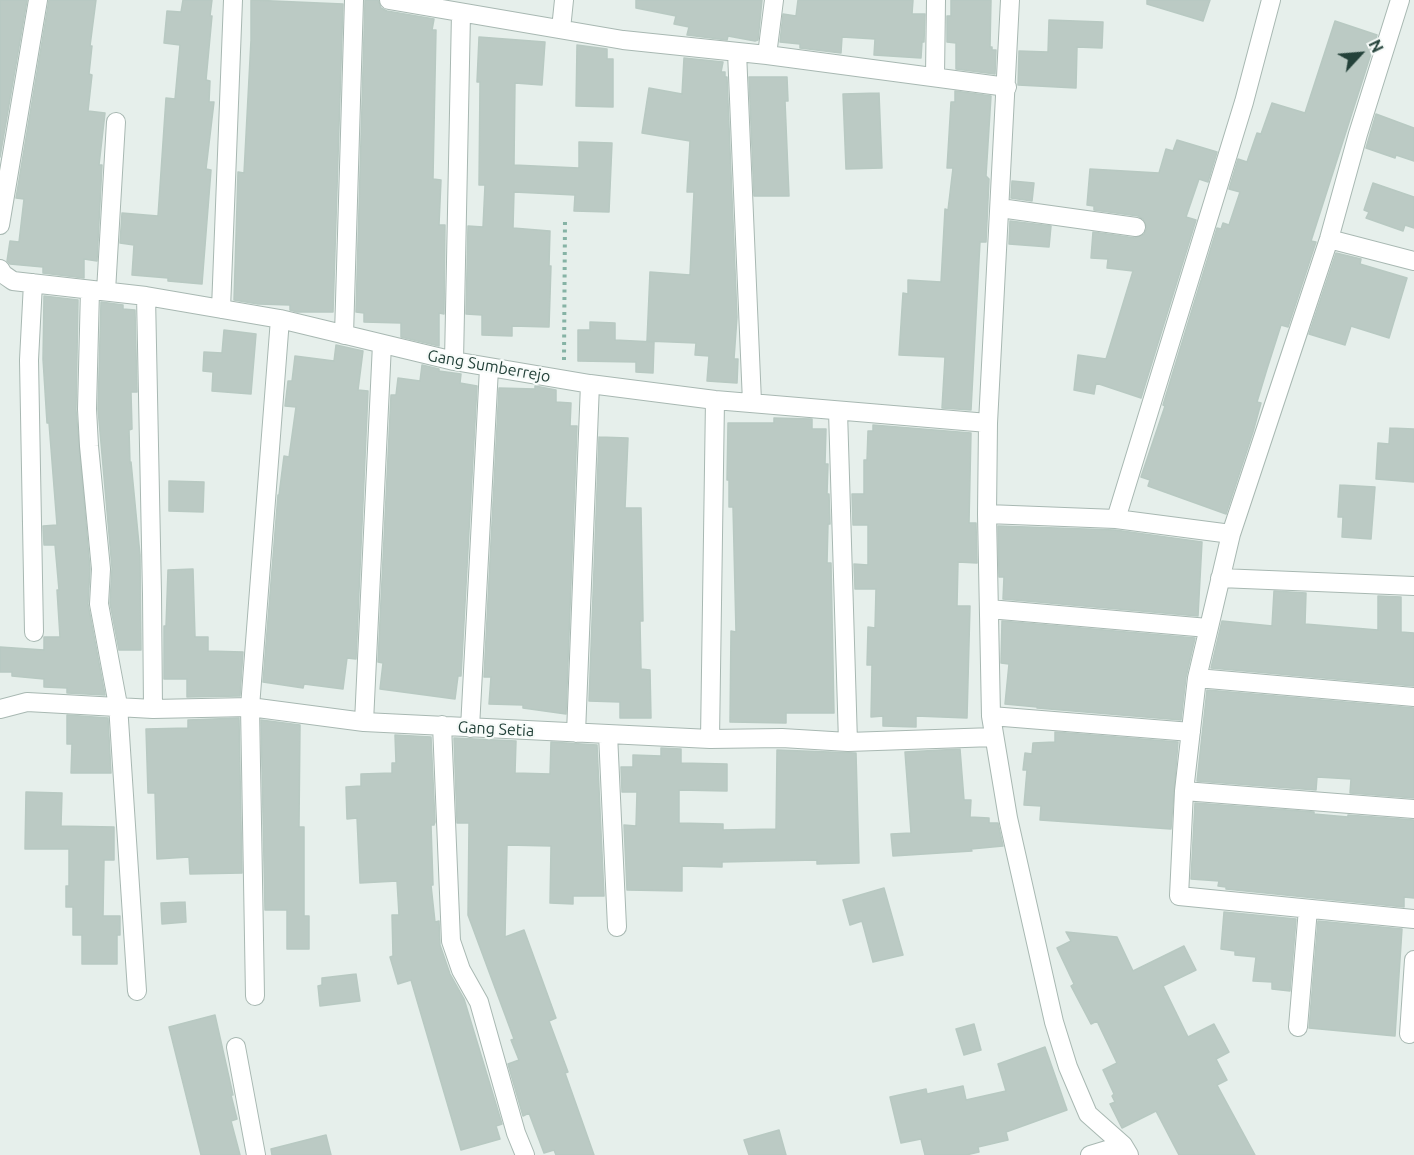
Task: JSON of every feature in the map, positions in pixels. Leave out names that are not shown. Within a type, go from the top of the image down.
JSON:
[{"type":"street","points":[[0,225],[38,0]]},
{"type":"street","points":[[221,309],[233,0]]},
{"type":"street","points":[[344,335],[354,0]]},
{"type":"street","points":[[389,0],[622,40],[767,55],[1007,87]]},
{"type":"street","points":[[561,29],[564,0]]},
{"type":"street","points":[[767,55],[774,0]]},
{"type":"street","points":[[935,76],[936,0]]},
{"type":"street","points":[[1010,0],[988,423],[987,514],[991,716],[1008,818],[1054,1022],[1068,1067],[1088,1114],[1126,1150]]},
{"type":"street","points":[[1116,519],[1244,102],[1270,0]]},
{"type":"street","points":[[1400,0],[1358,134],[1329,239],[1231,534],[1220,578],[1197,678],[1184,791],[1179,896],[1414,920]]},
{"type":"street","points":[[454,362],[461,13]]},
{"type":"street","points":[[737,52],[752,402]]},
{"type":"street","points":[[116,122],[87,409],[101,569],[99,604],[118,705],[138,991]]},
{"type":"street","points":[[1000,208],[1136,227]]},
{"type":"street","points":[[1329,239],[1414,261]]},
{"type":"street","name":"Gang Sumberrejo","points":[[0,269],[13,281],[146,296],[280,319],[454,362],[590,384],[715,400],[988,423]]},
{"type":"street","points":[[33,283],[29,360],[34,632]]},
{"type":"street","points":[[146,296],[153,709]]},
{"type":"street","points":[[255,996],[250,707],[280,319]]},
{"type":"street","points":[[364,722],[382,344]]},
{"type":"street","points":[[470,728],[489,368]]},
{"type":"street","points":[[576,733],[590,384]]},
{"type":"street","points":[[710,739],[715,400]]},
{"type":"street","points":[[838,411],[848,742]]},
{"type":"street","points":[[987,514],[1116,519],[1231,534]]},
{"type":"street","points":[[1220,578],[1414,586]]},
{"type":"street","points":[[989,609],[1208,628]]},
{"type":"street","points":[[1197,678],[1414,697]]},
{"type":"street","name":"Gang Setia","points":[[0,709],[27,702],[118,705],[153,709],[250,707],[364,722],[710,739],[782,738],[848,742],[994,737]]},
{"type":"street","points":[[991,716],[1191,732]]},
{"type":"street","points":[[442,725],[451,940],[460,970],[479,1002],[516,1133],[525,1155]]},
{"type":"street","points":[[608,734],[617,927]]},
{"type":"street","points":[[1184,791],[1414,809]]},
{"type":"street","points":[[1298,1026],[1308,909]]},
{"type":"street","points":[[1409,1034],[1414,960]]},
{"type":"street","points":[[236,1047],[256,1155]]},
{"type":"street","points":[[1090,1155],[1126,1150]]},
{"type":"path","points":[[564,379],[565,220]]},
{"type":"building","points":[[0,0],[27,0],[0,157]]},
{"type":"building","points":[[49,0],[96,0],[90,46],[92,46],[89,74],[92,75],[88,111],[105,113],[99,165],[102,165],[97,261],[84,259],[84,278],[43,273],[43,267],[10,264],[7,261],[10,241],[19,242],[24,199],[16,198]]},
{"type":"building","points":[[183,0],[212,0],[206,80],[210,81],[209,102],[214,102],[206,169],[211,170],[202,284],[132,275],[134,245],[120,243],[122,213],[158,216],[166,98],[175,99],[180,45],[164,43],[167,11],[181,12]]},
{"type":"building","points":[[251,0],[343,4],[333,312],[297,312],[290,310],[290,305],[258,304],[234,300],[238,172],[244,173]]},
{"type":"building","points":[[365,0],[378,0],[381,8],[387,11],[434,19],[432,30],[436,30],[433,179],[441,180],[439,225],[445,225],[444,314],[439,313],[439,346],[401,337],[401,323],[364,322],[364,313],[356,312]]},
{"type":"building","points":[[636,0],[762,0],[758,40],[728,36],[727,40],[687,35],[689,27],[674,24],[676,16],[636,8]]},
{"type":"building","points":[[798,0],[913,0],[912,14],[925,14],[921,58],[874,55],[875,39],[842,37],[841,53],[800,48],[800,44],[780,42],[783,14],[796,16]]},
{"type":"building","points":[[951,0],[991,0],[990,47],[996,50],[995,74],[956,69],[956,43],[947,42],[947,16],[951,16]]},
{"type":"building","points":[[1147,0],[1210,0],[1203,21],[1147,4]]},
{"type":"building","points":[[1049,20],[1103,22],[1102,48],[1077,47],[1076,88],[1018,85],[1019,51],[1048,52]]},
{"type":"building","points":[[1335,21],[1377,35],[1311,241],[1316,242],[1288,327],[1281,325],[1267,369],[1257,402],[1261,403],[1253,432],[1226,514],[1148,486],[1150,480],[1141,477],[1165,406],[1163,405],[1217,228],[1221,229],[1223,223],[1229,225],[1240,192],[1229,189],[1238,159],[1247,162],[1257,133],[1261,134],[1272,103],[1305,113]]},
{"type":"building","points":[[479,37],[545,42],[542,85],[515,83],[514,165],[579,168],[579,142],[612,143],[609,212],[574,211],[575,195],[514,192],[513,228],[550,231],[549,266],[551,266],[549,327],[512,326],[512,336],[482,335],[482,315],[466,314],[468,226],[483,227],[485,185],[479,185],[480,82],[477,82]]},
{"type":"building","points":[[577,45],[607,49],[607,59],[613,59],[613,107],[576,106]]},
{"type":"building","points":[[684,58],[723,62],[721,72],[725,72],[725,77],[727,77],[737,317],[734,359],[738,359],[737,383],[707,381],[709,356],[695,355],[696,343],[647,341],[650,272],[690,275],[694,192],[687,192],[690,141],[642,133],[649,88],[682,94]]},
{"type":"building","points":[[749,77],[787,77],[788,101],[785,101],[789,196],[754,196]]},
{"type":"building","points":[[955,91],[991,96],[986,176],[989,179],[986,242],[980,242],[971,410],[942,408],[945,357],[899,355],[903,293],[908,294],[908,280],[941,282],[945,209],[948,210],[953,168],[947,168],[951,102],[955,102]]},
{"type":"building","points":[[879,93],[882,168],[846,169],[843,94]]},
{"type":"building","points":[[1376,114],[1414,128],[1414,161],[1396,155],[1395,158],[1366,148]]},
{"type":"building","points":[[1177,140],[1217,152],[1208,182],[1199,179],[1186,217],[1196,220],[1141,398],[1096,383],[1094,394],[1074,390],[1078,355],[1106,359],[1133,271],[1107,268],[1108,259],[1091,258],[1093,232],[1135,238],[1144,234],[1147,228],[1143,219],[1138,216],[1094,210],[1094,206],[1087,205],[1090,169],[1159,173],[1166,149],[1173,151]]},
{"type":"building","points":[[1012,181],[1034,183],[1032,201],[1011,198]]},
{"type":"building","points":[[1373,183],[1414,197],[1414,228],[1405,225],[1403,231],[1366,218],[1369,212],[1364,210]]},
{"type":"building","points":[[1010,221],[1051,226],[1049,247],[1009,244]]},
{"type":"building","points":[[1336,253],[1361,259],[1360,264],[1407,278],[1389,338],[1351,326],[1345,345],[1309,334]]},
{"type":"building","points":[[44,296],[78,300],[76,410],[90,569],[88,604],[105,695],[67,693],[67,688],[44,687],[44,679],[12,676],[12,672],[0,672],[0,647],[44,650],[44,637],[60,637],[55,545],[44,545],[43,526],[57,525],[43,359]]},
{"type":"building","points":[[101,302],[123,305],[123,309],[135,310],[137,392],[131,392],[132,429],[129,430],[130,463],[140,555],[141,650],[119,650],[110,603],[112,568],[98,409]]},
{"type":"building","points":[[590,322],[615,323],[615,340],[654,342],[653,373],[636,372],[636,362],[578,361],[578,330],[590,330]]},
{"type":"building","points":[[224,330],[256,334],[251,394],[212,391],[213,372],[203,371],[204,352],[222,353]]},
{"type":"building","points":[[336,345],[363,351],[358,390],[368,391],[356,659],[347,658],[343,689],[304,684],[303,688],[263,682],[278,495],[284,456],[289,457],[296,407],[285,406],[288,381],[292,381],[295,356],[334,361]]},
{"type":"building","points":[[422,365],[439,369],[439,371],[461,374],[460,383],[477,386],[461,676],[458,676],[455,699],[380,689],[383,663],[378,662],[391,395],[396,395],[398,378],[420,381]]},
{"type":"building","points":[[535,386],[556,390],[556,402],[571,403],[570,426],[577,426],[566,714],[523,708],[523,705],[489,704],[491,677],[484,677],[499,388],[535,389]]},
{"type":"building","points":[[774,418],[812,419],[812,429],[826,429],[825,464],[828,464],[827,494],[829,494],[830,524],[828,524],[827,563],[831,563],[834,713],[786,713],[786,723],[730,722],[731,631],[736,632],[733,507],[729,507],[729,480],[727,480],[728,423],[774,423]]},
{"type":"building","points":[[873,425],[971,433],[969,523],[976,523],[977,563],[958,562],[957,606],[970,606],[967,718],[916,716],[916,727],[883,726],[883,716],[871,717],[872,665],[867,665],[868,627],[875,628],[876,589],[855,589],[854,564],[868,565],[868,525],[853,525],[852,494],[864,494],[864,460],[867,460],[868,431],[873,431]]},
{"type":"building","points":[[1390,428],[1414,429],[1414,482],[1376,479],[1378,443],[1389,444]]},
{"type":"building","points":[[599,437],[628,438],[625,508],[641,508],[643,621],[640,621],[641,669],[650,670],[651,718],[620,718],[620,702],[589,701]]},
{"type":"building","points":[[169,481],[204,482],[203,512],[169,511]]},
{"type":"building","points":[[1340,485],[1375,487],[1371,539],[1342,537],[1343,517],[1338,517]]},
{"type":"building","points":[[998,526],[1115,530],[1202,542],[1198,616],[1003,599],[1004,577],[999,577]]},
{"type":"building","points":[[193,569],[195,637],[208,637],[208,651],[243,652],[240,696],[187,697],[187,679],[164,679],[164,626],[166,626],[168,570]]},
{"type":"building","points":[[1274,591],[1306,593],[1305,624],[1378,630],[1378,596],[1401,597],[1401,632],[1414,633],[1414,686],[1211,668],[1222,621],[1272,626]]},
{"type":"building","points":[[1002,621],[1195,638],[1186,677],[1181,720],[1005,704],[1009,664],[1001,663]]},
{"type":"building","points":[[1207,690],[1414,708],[1414,798],[1350,793],[1351,779],[1317,777],[1316,790],[1197,781]]},
{"type":"building","points":[[67,715],[108,718],[111,773],[71,773],[72,744],[67,744]]},
{"type":"building","points":[[239,718],[242,873],[190,874],[189,857],[157,859],[155,793],[148,793],[146,729],[188,728],[188,720]]},
{"type":"building","points":[[261,720],[300,725],[299,827],[304,827],[304,916],[309,916],[309,949],[287,949],[287,910],[265,910]]},
{"type":"building","points":[[1055,732],[1178,742],[1171,829],[1040,820],[1041,806],[1024,805],[1027,770],[1023,770],[1025,753],[1032,754],[1033,743],[1055,742]]},
{"type":"building","points":[[395,735],[431,737],[435,822],[431,825],[433,885],[431,885],[435,922],[439,921],[440,945],[450,974],[464,999],[502,1124],[496,1126],[500,1139],[461,1150],[411,980],[398,984],[390,957],[393,956],[392,915],[399,915],[397,881],[360,883],[357,818],[347,819],[346,787],[361,786],[361,774],[392,773],[392,763],[396,763]]},
{"type":"building","points":[[454,738],[516,741],[515,773],[550,774],[551,742],[597,745],[604,896],[573,896],[573,904],[550,903],[551,846],[507,845],[505,937],[524,930],[556,1018],[549,1021],[594,1155],[556,1155],[554,1150],[544,1153],[529,1113],[523,1116],[508,1064],[519,1060],[511,1040],[514,1039],[468,915],[469,823],[457,823]]},
{"type":"building","points":[[661,748],[681,749],[681,763],[727,764],[727,791],[679,790],[679,823],[723,824],[723,830],[776,829],[777,750],[856,753],[859,863],[817,864],[817,860],[722,862],[722,867],[682,866],[682,891],[627,890],[624,825],[636,826],[637,792],[622,792],[621,767],[633,767],[633,755],[661,756]]},
{"type":"building","points":[[960,749],[964,800],[971,800],[970,817],[989,818],[989,823],[998,823],[1003,846],[971,849],[972,851],[893,856],[891,834],[911,833],[905,752]]},
{"type":"building","points":[[26,792],[62,793],[61,826],[114,827],[114,860],[104,860],[103,916],[120,916],[120,935],[117,935],[117,964],[82,964],[82,935],[73,935],[73,907],[66,907],[66,886],[69,886],[69,849],[25,849]]},
{"type":"building","points":[[1195,803],[1314,812],[1314,814],[1348,817],[1348,815],[1414,820],[1414,898],[1404,897],[1404,907],[1226,889],[1226,887],[1218,886],[1219,881],[1191,879]]},
{"type":"building","points":[[884,888],[903,955],[873,962],[862,921],[850,925],[843,900]]},
{"type":"building","points":[[185,902],[186,922],[162,924],[161,903]]},
{"type":"building","points":[[1224,912],[1296,919],[1290,991],[1272,989],[1272,982],[1253,981],[1256,957],[1235,955],[1235,951],[1221,949]]},
{"type":"building","points":[[1318,921],[1402,929],[1395,1036],[1309,1028]]},
{"type":"building","points":[[1066,932],[1117,937],[1133,971],[1184,946],[1196,970],[1163,986],[1188,1037],[1214,1024],[1229,1052],[1216,1059],[1227,1080],[1217,1085],[1255,1155],[1179,1155],[1156,1111],[1122,1128],[1110,1104],[1115,1102],[1112,1096],[1114,1094],[1103,1070],[1117,1063],[1097,1021],[1091,1024],[1071,986],[1074,984],[1057,948],[1071,941]]},
{"type":"building","points":[[356,974],[360,1001],[320,1006],[318,986],[322,985],[322,978]]},
{"type":"building","points":[[215,1015],[233,1095],[231,1095],[237,1119],[231,1121],[240,1155],[201,1155],[169,1027]]},
{"type":"building","points":[[974,1024],[981,1050],[964,1055],[956,1029]]},
{"type":"building","points":[[1045,1047],[1067,1110],[1006,1132],[1008,1140],[978,1147],[979,1152],[966,1155],[925,1155],[921,1139],[901,1143],[890,1097],[926,1089],[927,1094],[963,1086],[966,1100],[1006,1091],[998,1064]]},
{"type":"building","points":[[779,1130],[786,1155],[749,1155],[744,1140]]},
{"type":"building","points":[[326,1135],[331,1155],[272,1155],[271,1149]]}]
